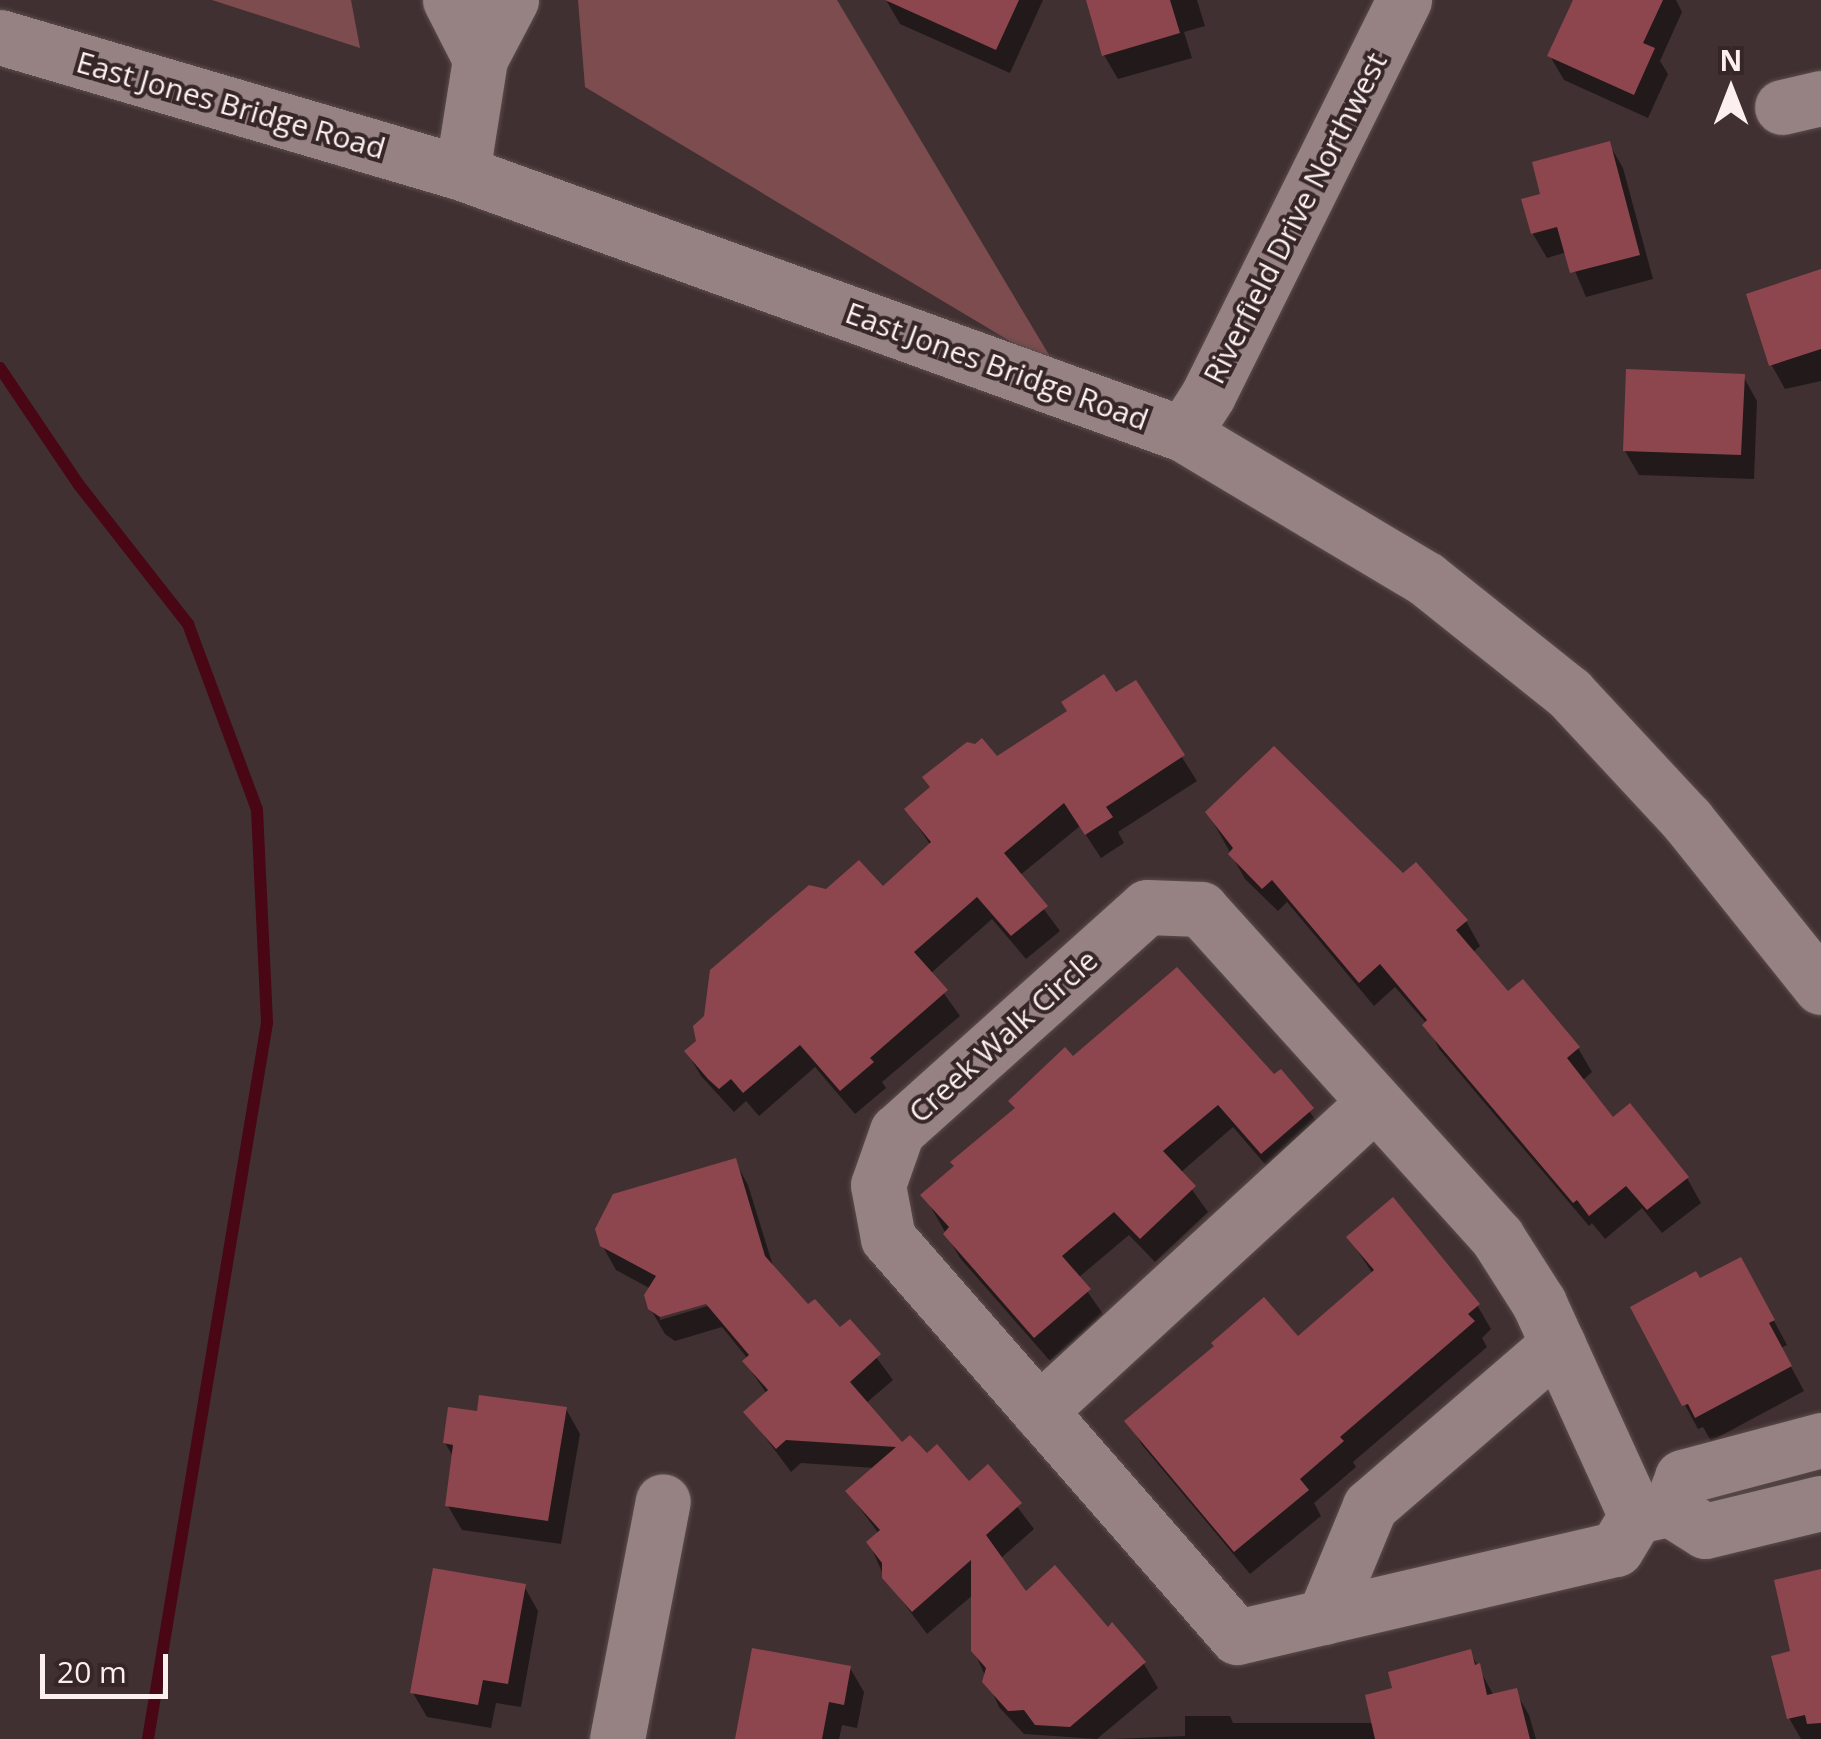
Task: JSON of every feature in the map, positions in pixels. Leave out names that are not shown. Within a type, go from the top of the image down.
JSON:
[{"type":"street","points":[[450,0],[480,59]]},
{"type":"street","points":[[462,173],[480,59],[511,0]]},
{"type":"street","name":"Riverfield Drive Northwest","points":[[1183,434],[1208,394],[1404,0]]},
{"type":"street","name":"East Jones Bridge Road","points":[[0,37],[462,173],[1183,434],[1426,579],[1569,693],[1686,820],[1817,972]]},
{"type":"street","name":"Creek Walk Circle","points":[[1653,1513],[1539,1303],[1496,1237],[1200,908],[1147,907],[897,1131],[878,1185],[888,1238],[1237,1637],[1616,1550],[1653,1513],[1682,1476],[1821,1440]]},
{"type":"street","points":[[1040,1412],[1375,1102]]},
{"type":"street","points":[[1324,1618],[1370,1506],[1558,1344]]},
{"type":"street","points":[[617,1739],[663,1500]]},
{"type":"street","points":[[1653,1513],[1706,1531],[1821,1503]]},
{"type":"shaded area","points":[[212,0],[351,0],[360,48]]},
{"type":"shaded area","points":[[578,0],[837,0],[1058,370],[585,87]]},
{"type":"building","points":[[885,0],[1019,0],[996,50]]},
{"type":"building","points":[[1086,0],[1170,0],[1180,33],[1102,56]]},
{"type":"building","points":[[1573,0],[1663,0],[1643,43],[1655,48],[1634,95],[1547,56]]},
{"type":"building","points":[[1610,141],[1640,255],[1570,273],[1557,227],[1531,234],[1521,199],[1540,194],[1532,162]]},
{"type":"building","points":[[1821,269],[1821,349],[1769,366],[1746,294]]},
{"type":"building","points":[[1626,369],[1745,374],[1741,455],[1623,451]]},
{"type":"building","points":[[1104,674],[1116,692],[1136,680],[1185,755],[1106,807],[1113,817],[1085,835],[1064,803],[1004,853],[1048,906],[1011,936],[977,897],[914,952],[948,990],[870,1058],[874,1062],[840,1091],[800,1045],[743,1093],[731,1079],[719,1089],[708,1079],[684,1051],[696,1041],[693,1026],[704,1016],[710,970],[809,885],[826,889],[859,860],[883,886],[931,842],[904,809],[930,787],[922,777],[967,742],[975,744],[982,738],[997,756],[1067,711],[1061,702]]},
{"type":"building","points":[[1274,746],[1403,873],[1416,862],[1468,920],[1456,930],[1508,991],[1523,979],[1580,1047],[1567,1058],[1613,1117],[1630,1103],[1689,1177],[1647,1210],[1626,1186],[1589,1216],[1577,1200],[1573,1203],[1422,1025],[1427,1020],[1380,964],[1359,983],[1272,880],[1262,889],[1228,854],[1233,848],[1205,812]]},
{"type":"building","points":[[1177,967],[1274,1074],[1281,1069],[1314,1108],[1261,1154],[1218,1105],[1163,1151],[1196,1186],[1140,1239],[1114,1212],[1062,1256],[1091,1289],[1034,1338],[943,1234],[949,1227],[920,1195],[954,1166],[950,1162],[1015,1108],[1008,1101],[1065,1047],[1073,1056]]},
{"type":"building","points":[[736,1158],[765,1256],[808,1304],[815,1299],[840,1327],[850,1319],[881,1354],[850,1382],[902,1442],[910,1435],[927,1453],[937,1444],[969,1481],[988,1464],[1022,1503],[986,1535],[1026,1591],[1055,1565],[1108,1627],[1112,1622],[1146,1662],[1070,1727],[1035,1725],[1024,1710],[1008,1711],[982,1682],[986,1668],[971,1651],[971,1560],[912,1612],[882,1578],[882,1563],[866,1542],[880,1530],[845,1491],[896,1447],[786,1440],[776,1449],[743,1412],[768,1390],[742,1361],[749,1355],[706,1304],[660,1317],[648,1309],[644,1295],[656,1276],[600,1246],[595,1229],[613,1194]]},
{"type":"building","points":[[1393,1197],[1480,1304],[1468,1314],[1475,1321],[1340,1437],[1344,1441],[1300,1479],[1309,1490],[1234,1552],[1124,1421],[1214,1346],[1211,1343],[1264,1297],[1298,1336],[1374,1270],[1346,1237]]},
{"type":"building","points":[[1741,1257],[1775,1320],[1769,1323],[1792,1366],[1695,1418],[1688,1404],[1682,1406],[1630,1307],[1696,1271],[1700,1278]]},
{"type":"building","points":[[479,1395],[567,1407],[548,1521],[445,1506],[453,1445],[443,1443],[448,1407],[477,1411]]},
{"type":"building","points":[[433,1568],[526,1584],[508,1684],[483,1680],[478,1705],[410,1693]]},
{"type":"building","points":[[1821,1569],[1821,1723],[1807,1724],[1805,1715],[1787,1719],[1771,1656],[1790,1651],[1774,1580]]},
{"type":"building","points":[[752,1648],[851,1666],[844,1705],[829,1702],[822,1739],[735,1739]]},
{"type":"building","points":[[1471,1649],[1475,1665],[1480,1663],[1487,1695],[1517,1688],[1530,1739],[1375,1739],[1365,1695],[1392,1688],[1388,1672]]},
{"type":"waterway","points":[[0,368],[79,485],[188,624],[257,810],[267,1023],[148,1739]]}]
